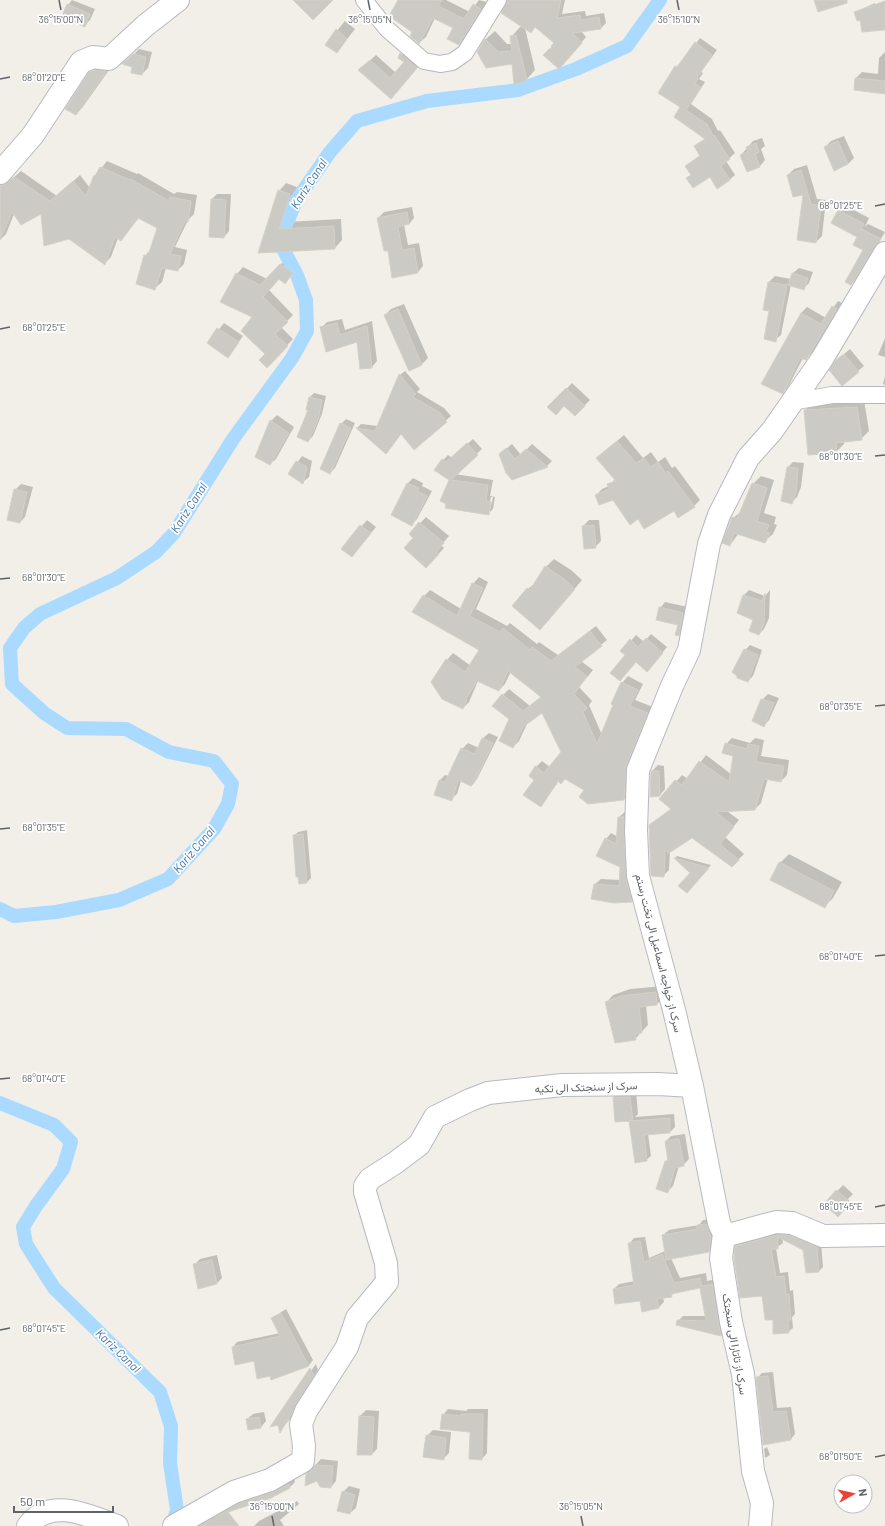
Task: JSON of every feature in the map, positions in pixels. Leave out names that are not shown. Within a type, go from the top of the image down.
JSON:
[{"type":"street","points":[[0,173],[33,135],[81,62],[93,56],[110,59],[146,25],[178,0]]},
{"type":"street","points":[[364,0],[387,29],[424,61],[440,64],[452,62],[465,53],[498,0]]},
{"type":"street","name":"سرک از خواجه اسماعیل الی تخت رستم","points":[[724,1234],[719,1223],[692,1086],[674,1010],[638,876],[636,830],[638,770],[672,686],[689,650],[710,544],[719,515],[748,458],[772,431],[822,358],[885,253]]},
{"type":"street","points":[[791,402],[832,395],[885,395]]},
{"type":"street","name":"سرک از سنجتک الی تکیه","points":[[175,1526],[234,1492],[270,1480],[303,1461],[304,1446],[301,1424],[306,1411],[347,1347],[357,1318],[387,1282],[386,1263],[365,1192],[365,1186],[370,1179],[396,1163],[419,1145],[435,1117],[488,1093],[562,1085],[658,1084],[692,1086]]},
{"type":"street","points":[[724,1234],[732,1234],[776,1222],[792,1223],[823,1236],[885,1235]]},
{"type":"street","name":"سرک از تاتارا الی سنجتک","points":[[724,1234],[721,1258],[731,1322],[743,1374],[753,1471],[762,1503],[760,1526]]},
{"type":"street","points":[[28,1526],[32,1521],[51,1511],[69,1510],[117,1526]]},
{"type":"building","points":[[293,0],[333,0],[313,20]]},
{"type":"building","points":[[398,0],[442,0],[438,6],[464,19],[473,4],[481,9],[459,45],[447,39],[453,28],[433,18],[419,44],[410,36],[412,32],[389,16]]},
{"type":"building","points":[[507,0],[561,0],[557,18],[580,15],[581,20],[599,17],[601,29],[573,33],[582,43],[559,69],[543,55],[549,49],[554,48],[551,46],[554,43],[535,27],[531,33],[501,13]]},
{"type":"building","points":[[814,0],[847,0],[847,3],[818,12]]},
{"type":"building","points":[[885,1],[885,30],[862,32],[860,20],[857,21],[854,12]]},
{"type":"building","points":[[67,4],[90,14],[85,27],[62,16]]},
{"type":"building","points":[[336,29],[347,39],[337,53],[325,45]]},
{"type":"building","points":[[516,35],[527,80],[514,85],[512,64],[486,68],[477,52],[485,39],[498,52],[512,51],[510,36]]},
{"type":"building","points":[[695,42],[712,55],[697,78],[698,79],[695,84],[701,87],[686,110],[707,124],[713,136],[714,135],[730,159],[721,166],[730,180],[717,189],[710,177],[693,188],[686,178],[691,175],[685,166],[700,156],[694,146],[705,139],[674,117],[680,107],[658,93],[675,66],[677,67]]},
{"type":"building","points":[[400,53],[417,68],[391,99],[358,70],[370,60],[390,78],[404,62],[398,58]]},
{"type":"building","points":[[133,54],[146,57],[142,75],[131,73],[132,67],[122,64]]},
{"type":"building","points":[[95,70],[107,71],[76,115],[65,109],[89,72]]},
{"type":"building","points":[[855,78],[885,81],[885,94],[854,90]]},
{"type":"building","points":[[838,141],[848,164],[834,171],[824,147]]},
{"type":"building","points":[[756,143],[759,152],[755,154],[760,167],[747,172],[740,155],[748,152],[746,147]]},
{"type":"building","points":[[100,167],[130,180],[131,179],[169,201],[170,197],[191,201],[188,222],[185,221],[170,254],[181,256],[178,271],[162,268],[155,290],[136,284],[144,255],[148,256],[157,228],[138,218],[121,241],[115,237],[105,265],[69,239],[44,246],[41,214],[21,225],[12,212],[0,240],[0,185],[4,185],[14,177],[50,201],[73,181],[86,196],[94,175],[95,176]]},
{"type":"building","points":[[801,170],[811,204],[821,206],[816,243],[797,240],[803,195],[793,197],[787,175]]},
{"type":"building","points":[[278,190],[290,194],[279,229],[334,226],[335,249],[258,253]]},
{"type":"building","points":[[211,199],[226,200],[224,238],[209,237]]},
{"type":"building","points":[[838,210],[864,224],[860,231],[862,229],[881,239],[851,285],[845,282],[863,250],[853,245],[857,237],[831,223]]},
{"type":"building","points":[[407,212],[409,224],[398,227],[402,250],[414,248],[418,273],[392,278],[388,251],[384,251],[377,218]]},
{"type":"building","points":[[280,264],[293,273],[285,284],[279,279],[263,297],[288,322],[275,334],[288,346],[267,368],[259,360],[265,354],[241,331],[252,317],[220,302],[236,273],[260,285]]},
{"type":"building","points":[[792,273],[808,278],[804,290],[788,285]]},
{"type":"building","points":[[768,282],[787,285],[776,342],[764,339],[769,311],[763,310]]},
{"type":"building","points":[[832,306],[837,309],[806,360],[800,358],[783,394],[761,384],[801,313],[821,324]]},
{"type":"building","points":[[398,309],[422,365],[409,371],[384,315]]},
{"type":"building","points":[[337,323],[340,335],[367,326],[372,368],[360,369],[357,342],[326,352],[320,327]]},
{"type":"building","points":[[217,328],[239,342],[228,358],[207,343]]},
{"type":"building","points":[[844,354],[859,372],[842,386],[829,370],[836,360]]},
{"type":"building","points":[[399,374],[416,394],[413,397],[439,412],[447,422],[414,450],[401,434],[386,454],[356,428],[375,431]]},
{"type":"building","points":[[566,388],[585,406],[575,416],[564,406],[556,415],[547,407]]},
{"type":"building","points":[[309,397],[322,400],[318,420],[308,442],[297,437],[308,410],[306,410]]},
{"type":"building","points":[[857,407],[862,440],[836,443],[837,453],[808,455],[804,410]]},
{"type":"building","points":[[270,420],[289,433],[270,465],[255,457]]},
{"type":"building","points":[[340,423],[351,428],[330,474],[320,469]]},
{"type":"building","points":[[617,441],[636,463],[644,458],[651,467],[658,462],[666,474],[668,471],[695,507],[678,518],[674,511],[644,529],[638,519],[630,525],[613,500],[599,505],[595,495],[609,489],[607,484],[616,481],[596,458]]},
{"type":"building","points":[[467,443],[478,455],[451,480],[488,485],[486,501],[491,502],[489,515],[445,508],[446,504],[440,501],[449,480],[434,470],[442,459],[446,462]]},
{"type":"building","points":[[506,448],[515,459],[526,449],[548,467],[512,480],[506,473],[499,454]]},
{"type":"building","points":[[296,461],[307,467],[303,484],[288,474]]},
{"type":"building","points":[[787,467],[798,468],[796,493],[792,504],[781,501]]},
{"type":"building","points":[[407,483],[419,488],[417,491],[427,496],[412,526],[391,515]]},
{"type":"building","points":[[752,483],[767,488],[757,521],[769,525],[766,532],[770,533],[765,543],[734,533],[730,546],[722,543],[732,517],[737,519]]},
{"type":"building","points":[[14,489],[27,492],[20,523],[7,520]]},
{"type":"building","points":[[419,522],[444,543],[436,552],[439,554],[426,568],[404,548],[413,538],[409,534]]},
{"type":"building","points":[[360,525],[371,533],[352,557],[341,549]]},
{"type":"building","points":[[594,525],[596,548],[584,549],[582,526]]},
{"type":"building","points":[[545,566],[563,578],[575,589],[540,630],[512,606],[527,588],[530,590]]},
{"type":"building","points":[[472,583],[483,588],[470,616],[500,632],[503,628],[530,650],[532,647],[551,661],[590,631],[602,646],[575,667],[587,676],[574,694],[587,708],[583,712],[597,744],[613,705],[611,704],[621,682],[638,690],[630,706],[648,713],[626,766],[624,800],[588,804],[579,797],[584,790],[565,779],[561,784],[558,781],[541,807],[523,795],[534,780],[529,776],[535,766],[544,773],[561,752],[542,713],[523,727],[513,748],[499,741],[509,719],[492,706],[502,694],[523,711],[541,697],[508,671],[499,691],[477,681],[466,699],[467,700],[463,709],[442,699],[431,682],[446,659],[465,672],[479,650],[412,612],[423,595],[457,616]]},
{"type":"building","points":[[765,593],[764,624],[759,635],[749,631],[753,620],[737,613],[743,595],[762,601]]},
{"type":"building","points":[[659,607],[683,613],[679,636],[675,635],[678,625],[656,620]]},
{"type":"building","points":[[646,638],[663,653],[647,672],[636,662],[620,681],[610,673],[625,655],[620,651],[630,639],[638,647]]},
{"type":"building","points":[[744,649],[758,655],[748,682],[737,678],[737,676],[732,672]]},
{"type":"building","points":[[761,699],[774,703],[764,727],[752,721]]},
{"type":"building","points":[[482,738],[493,743],[474,783],[471,786],[458,780],[452,801],[434,795],[439,780],[445,782],[461,748],[475,754]]},
{"type":"building","points":[[725,743],[747,749],[748,744],[759,746],[756,762],[784,766],[781,782],[764,779],[755,810],[716,812],[734,827],[720,844],[739,860],[732,867],[692,838],[669,853],[665,850],[664,877],[651,876],[649,825],[671,809],[659,799],[675,780],[682,785],[699,761],[729,782],[733,756],[722,753]]},
{"type":"building","points":[[651,771],[659,771],[660,796],[650,797]]},
{"type":"building","points":[[618,817],[624,817],[626,877],[632,902],[614,903],[591,899],[594,884],[619,886],[620,867],[596,856],[605,838],[616,844]]},
{"type":"building","points":[[303,834],[307,883],[299,884],[298,877],[296,877],[293,835]]},
{"type":"building","points":[[674,858],[709,868],[687,893],[678,886],[690,873]]},
{"type":"building","points":[[779,862],[834,891],[825,908],[770,880]]},
{"type":"building","points":[[656,992],[657,1005],[639,1007],[642,1033],[635,1034],[636,1040],[615,1043],[605,1002],[622,996]]},
{"type":"building","points":[[613,1097],[630,1097],[633,1121],[615,1122]]},
{"type":"building","points":[[670,1118],[670,1133],[644,1135],[647,1161],[635,1163],[629,1121]]},
{"type":"building","points":[[679,1139],[684,1166],[675,1168],[668,1193],[656,1189],[665,1161],[668,1161],[665,1141]]},
{"type":"building","points":[[836,1190],[848,1200],[843,1206],[846,1208],[838,1217],[824,1204]]},
{"type":"building","points":[[707,1224],[711,1237],[709,1252],[666,1260],[662,1235],[697,1229],[697,1225]]},
{"type":"building","points":[[777,1235],[789,1235],[817,1247],[819,1272],[806,1273],[803,1250],[778,1237],[778,1249],[771,1249],[776,1277],[784,1276],[786,1295],[789,1294],[791,1320],[788,1320],[789,1333],[773,1334],[773,1320],[765,1320],[762,1296],[740,1298],[734,1258],[735,1246]]},
{"type":"building","points":[[640,1241],[644,1262],[662,1254],[674,1283],[700,1278],[702,1286],[712,1284],[721,1336],[676,1325],[677,1320],[706,1321],[700,1288],[671,1294],[672,1297],[657,1299],[659,1308],[642,1312],[640,1301],[615,1304],[613,1289],[634,1285],[628,1243]]},
{"type":"building","points":[[212,1260],[217,1284],[198,1289],[193,1264]]},
{"type":"building","points":[[281,1313],[309,1366],[271,1380],[270,1376],[257,1379],[254,1361],[235,1365],[232,1347],[280,1336],[271,1318]]},
{"type":"building","points":[[310,1368],[314,1376],[280,1433],[278,1425],[270,1427]]},
{"type":"building","points":[[768,1376],[773,1412],[786,1411],[791,1440],[763,1445],[756,1377]]},
{"type":"building","points":[[442,1414],[461,1416],[461,1414],[483,1414],[482,1460],[469,1459],[470,1432],[440,1429]]},
{"type":"building","points":[[359,1416],[374,1417],[372,1455],[357,1455]]},
{"type":"building","points":[[259,1417],[261,1428],[248,1430],[246,1419]]},
{"type":"building","points":[[426,1435],[446,1438],[444,1460],[423,1457]]},
{"type":"building","points":[[315,1465],[333,1466],[331,1488],[320,1487],[317,1481],[305,1486],[306,1474]]},
{"type":"building","points":[[289,1484],[290,1488],[271,1498],[228,1512],[239,1526],[199,1526],[239,1503],[274,1492]]},
{"type":"building","points":[[342,1491],[355,1495],[350,1514],[337,1511]]},
{"type":"waterway","name":"Kariz Canal","points":[[0,909],[14,916],[56,912],[119,900],[168,879],[214,829],[228,804],[232,784],[214,761],[169,752],[126,729],[67,728],[44,713],[12,684],[10,648],[24,628],[40,614],[117,578],[156,552],[174,533],[233,439],[292,358],[307,331],[306,300],[297,275],[284,251],[282,234],[296,201],[330,152],[357,121],[427,101],[518,90],[576,69],[627,46],[660,0]]},
{"type":"waterway","name":"Kariz Canal","points":[[0,1103],[54,1125],[71,1142],[63,1169],[36,1206],[23,1227],[26,1244],[54,1288],[160,1392],[171,1426],[170,1463],[177,1510],[172,1526]]}]
